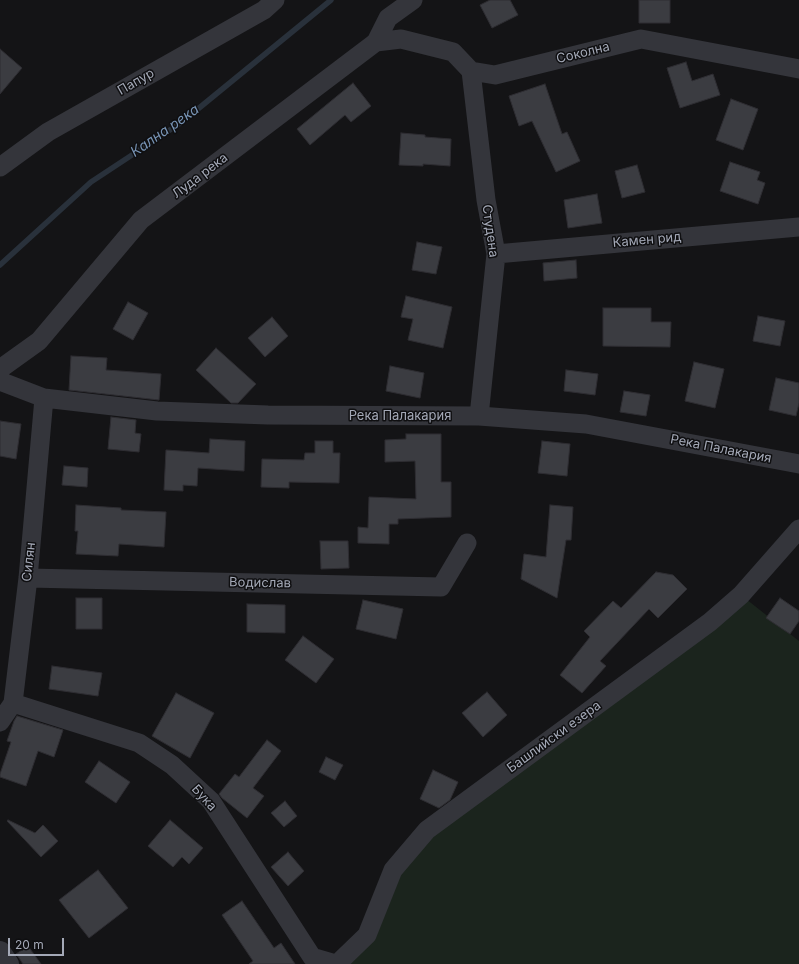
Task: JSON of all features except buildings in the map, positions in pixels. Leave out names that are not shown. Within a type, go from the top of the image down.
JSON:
[{"type":"street","name":"Папур","points":[[0,168],[48,132],[264,10],[274,0]]},
{"type":"street","name":"Луда река","points":[[0,369],[39,341],[141,220],[376,42],[388,18],[413,0]]},
{"type":"street","points":[[376,42],[401,39],[453,52],[471,71]]},
{"type":"street","name":"Соколна","points":[[471,71],[495,75],[641,39],[799,69]]},
{"type":"street","name":"Студена","points":[[471,71],[486,200],[496,254],[479,416]]},
{"type":"street","name":"Камен рид","points":[[496,254],[799,227]]},
{"type":"street","name":"Река Палакария","points":[[0,381],[44,398],[157,411],[268,415],[479,416],[586,424],[799,464]]},
{"type":"street","name":"Силян","points":[[0,722],[13,703],[28,578],[44,398]]},
{"type":"street","name":"Башлийски езера","points":[[337,964],[367,935],[393,870],[427,830],[710,622],[741,595],[799,529]]},
{"type":"street","name":"Водислав","points":[[28,578],[441,587],[467,543]]},
{"type":"street","name":"Бука","points":[[13,703],[139,743],[172,765],[211,801],[312,957],[337,964]]},
{"type":"street","points":[[0,952],[8,964]]},
{"type":"shaded area","points":[[741,595],[799,641],[799,964],[337,964],[367,935],[393,870],[427,830]]},
{"type":"waterway","name":"Кална река","points":[[0,265],[91,182],[182,122],[331,0]]}]
